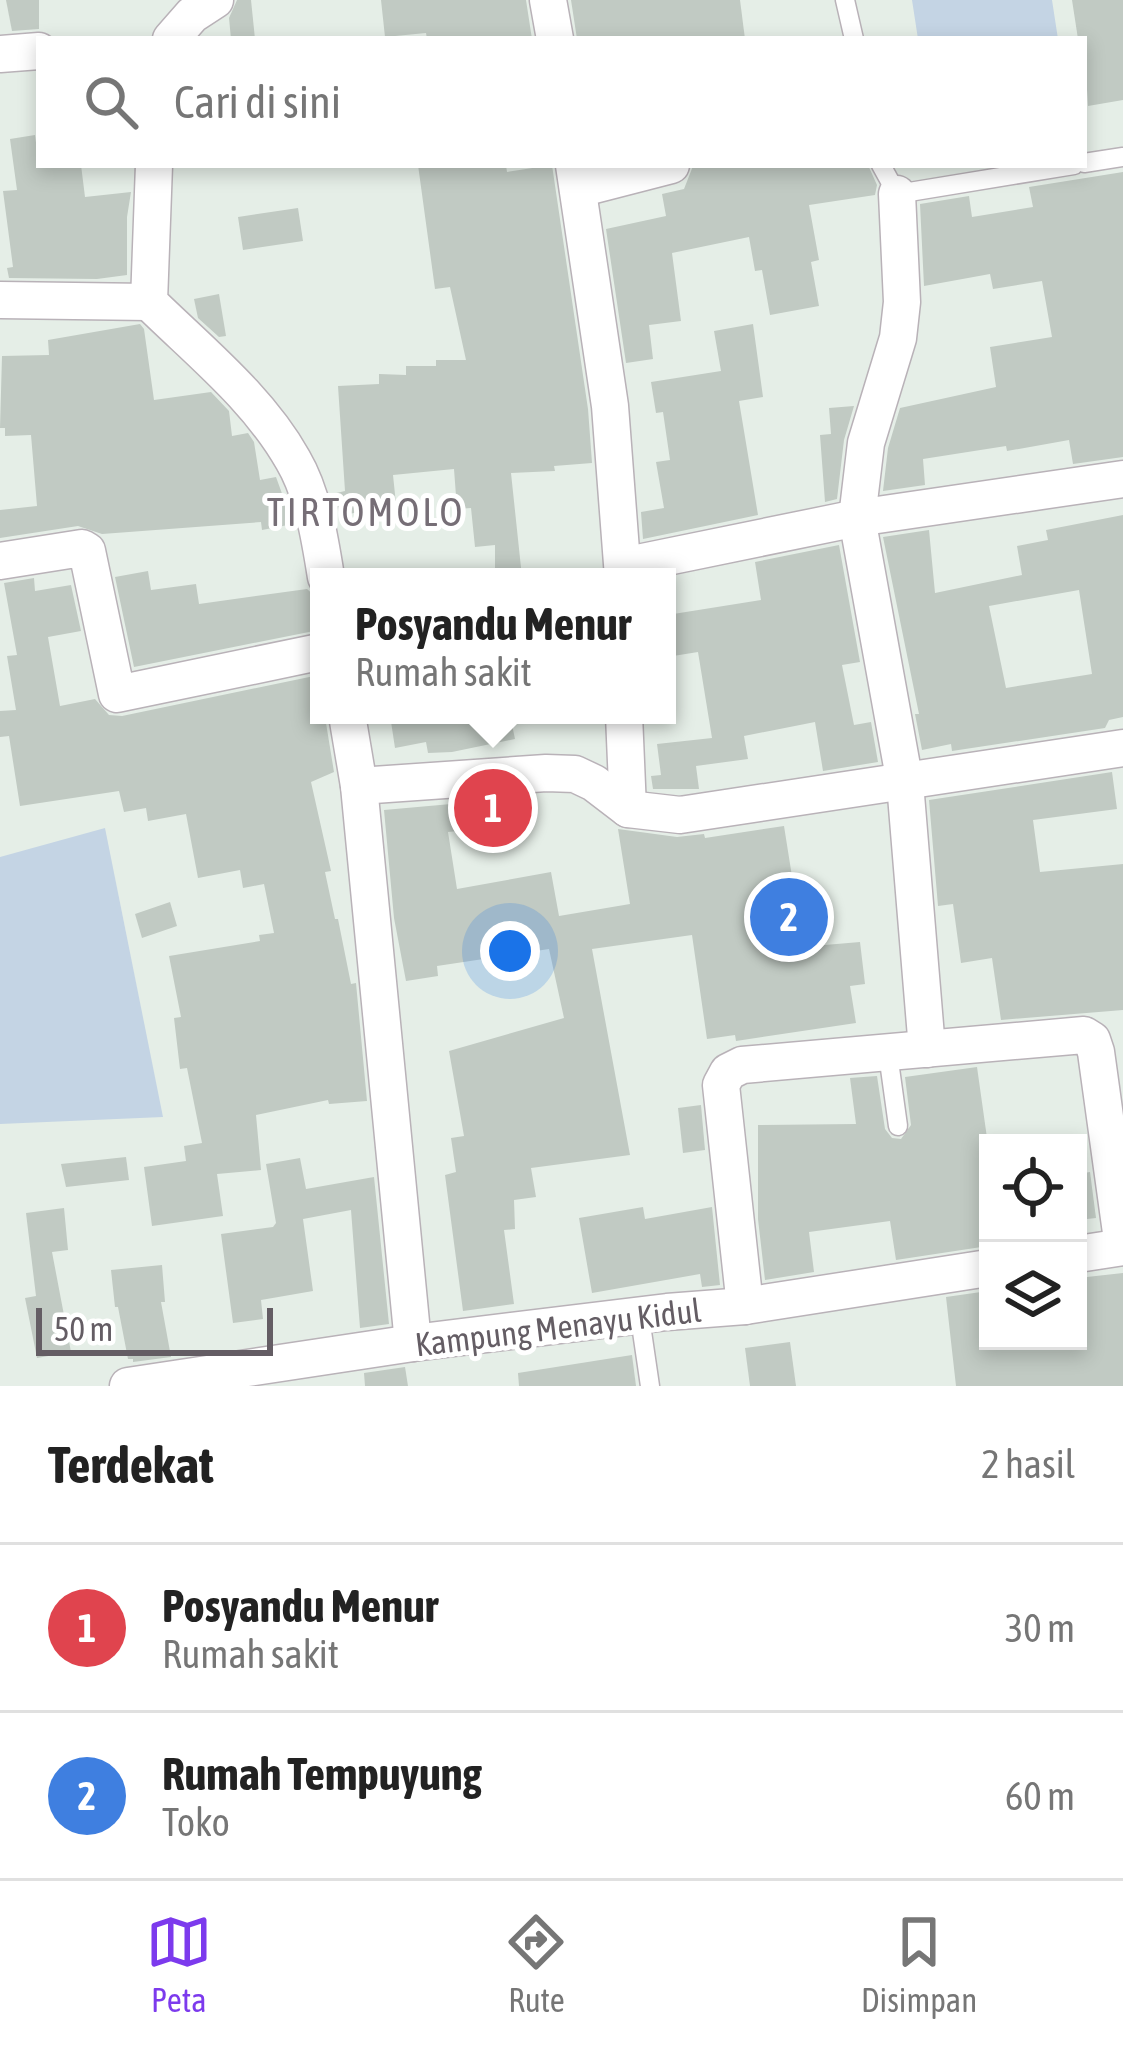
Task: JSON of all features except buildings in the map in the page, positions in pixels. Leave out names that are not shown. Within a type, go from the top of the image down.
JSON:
[{"type":"street","points":[[174,36],[192,15],[215,0]]},
{"type":"street","points":[[548,0],[554,36]]},
{"type":"street","points":[[0,54],[36,51]]},
{"type":"street","points":[[149,302],[154,168]]},
{"type":"street","points":[[623,568],[610,406],[576,177],[647,168]]},
{"type":"street","points":[[889,179],[902,302],[898,338],[866,443],[857,518],[905,783],[927,1049]]},
{"type":"street","points":[[0,300],[149,302],[256,406],[296,464],[324,568]]},
{"type":"street","points":[[636,568],[857,518],[1123,479]]},
{"type":"street","points":[[0,561],[87,551],[117,694],[310,654]]},
{"type":"street","points":[[349,724],[359,786],[412,1343]]},
{"type":"street","points":[[624,724],[628,809]]},
{"type":"street","points":[[359,786],[546,772],[575,774],[594,782],[628,809],[680,815],[1123,748]]},
{"type":"street","points":[[745,1306],[721,1085],[728,1072],[742,1065],[1084,1035],[1092,1040],[1123,1247],[1087,1253]]},
{"type":"street","name":"Kampung Menayu Kidul","points":[[128,1386],[412,1343],[745,1306],[979,1269]]},
{"type":"lane","points":[[845,0],[853,36]]},
{"type":"lane","points":[[1087,163],[1123,157]]},
{"type":"lane","points":[[889,179],[1034,168]]},
{"type":"lane","points":[[888,1054],[898,1126]]},
{"type":"lane","points":[[640,1318],[650,1386]]},
{"type":"shaded area","points":[[912,0],[1052,0],[1058,36],[918,36]]},
{"type":"shaded area","points":[[105,828],[163,1117],[0,1124],[0,857]]},
{"type":"place","name":"Posyandu Menur","points":[[493,808]]},
{"type":"place","name":"Rumah Tempuyung","points":[[789,917]]},
{"type":"district","name":"TIRTOMOLO","points":[[366,512]]}]
